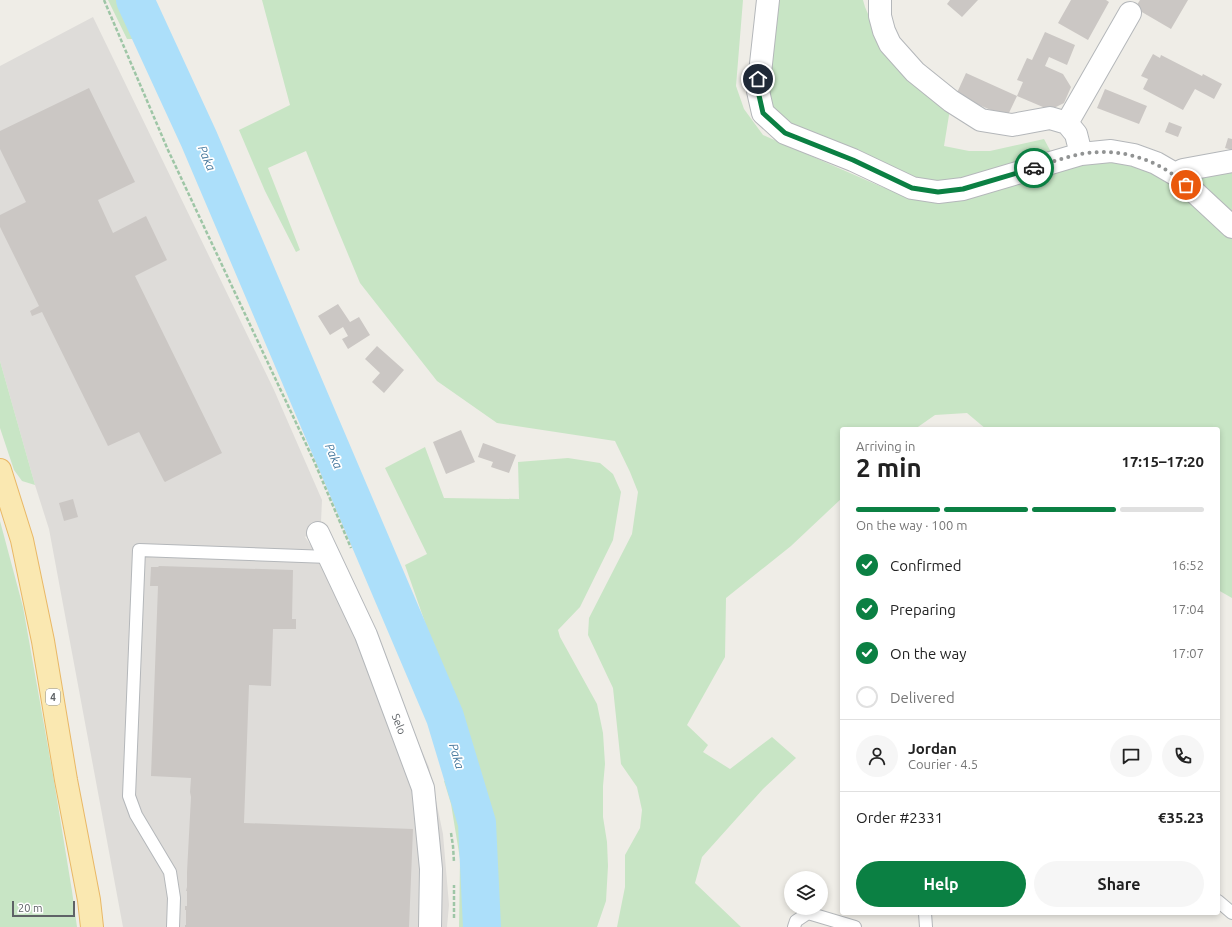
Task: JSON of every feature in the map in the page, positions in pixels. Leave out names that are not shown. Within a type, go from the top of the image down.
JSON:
[{"type":"main road","name":"4","points":[[0,470],[22,540],[43,641],[66,780],[89,900],[92,927]]},
{"type":"street","points":[[768,0],[758,91],[763,113],[785,133],[853,160],[912,188],[938,192],[963,189],[1081,154],[1111,151],[1134,155],[1156,163],[1175,174],[1232,227]]},
{"type":"street","points":[[878,5],[884,31],[890,44],[915,72],[951,101],[981,120],[1012,125],[1050,118],[1067,123],[1076,134],[1081,154]]},
{"type":"street","points":[[1067,123],[1130,13]]},
{"type":"street","points":[[1175,174],[1183,170],[1232,161]]},
{"type":"street","name":"Selo","points":[[318,533],[366,636],[423,788],[431,869],[430,927]]},
{"type":"lane","points":[[173,927],[174,898],[170,872],[136,814],[129,796],[139,550],[329,557]]},
{"type":"lane","points":[[1220,903],[1232,913]]},
{"type":"lane","points":[[794,927],[796,921],[808,913],[855,927]]},
{"type":"lane","points":[[925,915],[926,927]]},
{"type":"path","points":[[104,0],[168,150]]},
{"type":"shaded area","points":[[93,17],[274,390],[322,500],[321,522],[305,537],[370,632],[429,767],[443,834],[449,905],[447,927],[123,927],[49,529],[0,361],[0,66]]},
{"type":"green space","points":[[108,0],[121,0],[139,39],[127,39]]},
{"type":"green space","points":[[262,0],[743,0],[736,86],[744,109],[763,135],[882,187],[922,199],[1098,157],[1147,164],[1232,236],[1232,598],[1220,591],[1220,427],[984,427],[967,413],[935,415],[918,427],[840,427],[840,500],[791,546],[726,598],[725,657],[687,725],[708,745],[703,752],[730,769],[772,737],[796,758],[763,789],[702,857],[695,883],[741,927],[617,927],[625,887],[625,855],[640,828],[642,810],[637,787],[621,764],[613,688],[588,635],[589,618],[632,534],[638,492],[615,441],[497,423],[437,381],[360,283],[306,151],[268,168],[300,250],[296,252],[265,191],[239,130],[290,105]]},
{"type":"green space","points":[[767,0],[863,0],[883,49],[950,109],[944,146],[969,151],[990,151],[1044,139],[1051,152],[995,171],[928,186],[789,127],[769,107]]},
{"type":"green space","points":[[1232,165],[1232,218],[1189,177]]},
{"type":"green space","points":[[0,361],[35,485],[22,481],[14,470],[0,428]]},
{"type":"green space","points":[[425,447],[444,498],[519,499],[518,462],[568,458],[600,463],[613,474],[621,492],[613,540],[580,607],[558,630],[560,637],[597,704],[603,733],[605,764],[603,817],[607,842],[608,866],[606,901],[597,927],[491,927],[495,851],[486,805],[453,703],[405,565],[427,554],[385,468]]},
{"type":"green space","points":[[0,521],[23,607],[53,775],[77,927],[0,927]]},
{"type":"green space","points":[[459,778],[470,825],[472,927],[459,927],[460,859],[451,804],[444,781]]},
{"type":"building","points":[[950,0],[978,0],[962,17],[947,4]]},
{"type":"building","points":[[1071,0],[1106,0],[1109,2],[1088,40],[1058,23]]},
{"type":"building","points":[[1140,0],[1188,0],[1171,29],[1135,8]]},
{"type":"building","points":[[1045,32],[1075,45],[1067,65],[1049,57],[1045,66],[1063,74],[1071,87],[1064,103],[1050,110],[1017,96],[1023,82],[1017,80],[1027,58],[1032,60]]},
{"type":"building","points":[[1153,54],[1160,58],[1161,55],[1202,76],[1203,74],[1222,84],[1214,99],[1195,89],[1183,110],[1143,89],[1148,79],[1141,76]]},
{"type":"building","points":[[966,73],[1017,96],[1007,117],[956,95]]},
{"type":"building","points":[[89,88],[135,182],[98,200],[113,233],[146,216],[167,260],[135,276],[222,453],[165,482],[139,432],[108,446],[42,312],[32,316],[30,311],[39,306],[0,227],[0,215],[26,202],[0,149],[0,131]]},
{"type":"building","points":[[1105,89],[1147,106],[1139,124],[1097,108]]},
{"type":"building","points":[[1169,122],[1182,127],[1178,137],[1165,132]]},
{"type":"building","points":[[1228,138],[1232,139],[1232,150],[1225,148]]},
{"type":"building","points":[[338,304],[350,322],[359,317],[370,335],[348,349],[342,339],[348,336],[343,327],[330,335],[318,316]]},
{"type":"building","points":[[377,346],[404,370],[384,393],[372,382],[380,373],[365,359]]},
{"type":"building","points":[[461,430],[475,462],[446,474],[433,442]]},
{"type":"building","points":[[483,443],[516,455],[509,473],[491,467],[493,462],[478,457]]},
{"type":"building","points":[[73,499],[78,517],[64,521],[59,503]]},
{"type":"building","points":[[151,567],[293,570],[292,619],[296,619],[296,629],[273,629],[271,686],[249,685],[244,823],[413,829],[409,927],[185,927],[191,778],[151,776],[158,586],[150,586]]},
{"type":"waterway","name":"Paka","points":[[135,0],[199,139],[445,717],[477,823],[482,927]]},
{"type":"way so far","points":[[1034,168],[1081,154],[1111,151],[1134,155],[1156,163],[1175,174],[1186,185]]},
{"type":"route","points":[[758,79],[758,91],[763,113],[785,133],[853,160],[912,188],[938,192],[963,189],[1034,168]]}]
